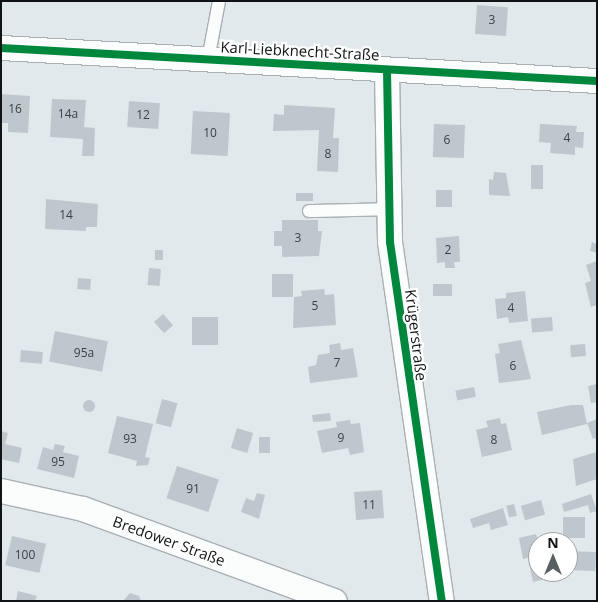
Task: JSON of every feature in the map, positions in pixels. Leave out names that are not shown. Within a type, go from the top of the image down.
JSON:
[{"type":"street","name":"Karl-Liebknecht-Straße","points":[[1,48],[597,81]]},
{"type":"street","name":"Krügerstraße","points":[[388,70],[390,242],[413,417],[442,601]]},
{"type":"street","name":"Bredower Straße","points":[[1,491],[82,509],[335,601]]},
{"type":"lane","points":[[208,60],[219,1]]},
{"type":"lane","points":[[309,211],[389,209]]},
{"type":"building","points":[[477,5],[508,7],[506,36],[475,34]]},
{"type":"building","points":[[1,94],[30,96],[28,133],[8,132],[8,123],[1,123]]},
{"type":"building","points":[[52,99],[86,100],[84,127],[95,128],[94,156],[82,156],[83,139],[50,137]]},
{"type":"building","points":[[129,101],[160,103],[158,129],[127,127]]},
{"type":"building","points":[[284,105],[335,108],[333,138],[339,138],[338,172],[317,171],[319,130],[273,131],[274,114],[284,115]]},
{"type":"building","points":[[193,111],[230,113],[228,156],[191,154]]},
{"type":"building","points":[[434,124],[465,125],[464,158],[433,157]]},
{"type":"building","points":[[540,124],[577,126],[576,132],[584,132],[583,148],[575,147],[575,155],[550,153],[551,143],[539,142]]},
{"type":"building","points":[[531,165],[543,165],[543,189],[531,189]]},
{"type":"building","points":[[494,172],[506,173],[510,196],[489,195],[489,179],[493,180]]},
{"type":"building","points":[[436,190],[452,190],[452,207],[436,207]]},
{"type":"building","points":[[296,193],[313,193],[313,201],[296,201]]},
{"type":"building","points":[[46,199],[98,204],[97,227],[86,227],[86,231],[45,229]]},
{"type":"building","points":[[282,220],[318,220],[318,231],[322,231],[319,256],[282,257],[282,246],[274,246],[274,231],[282,231]]},
{"type":"building","points":[[459,236],[460,262],[454,262],[455,268],[445,268],[445,262],[437,263],[436,238]]},
{"type":"building","points":[[592,242],[597,244],[597,253],[590,251]]},
{"type":"building","points":[[155,250],[163,250],[163,260],[155,260]]},
{"type":"building","points":[[597,261],[597,305],[591,307],[585,283],[591,281],[586,265]]},
{"type":"building","points":[[149,268],[161,269],[159,286],[148,285]]},
{"type":"building","points":[[272,274],[293,274],[293,297],[272,297]]},
{"type":"building","points":[[78,278],[91,279],[90,290],[77,289]]},
{"type":"building","points":[[433,284],[452,284],[452,296],[433,296]]},
{"type":"building","points":[[324,289],[325,295],[334,294],[336,325],[293,328],[294,297],[302,296],[301,291]]},
{"type":"building","points":[[525,291],[528,321],[509,323],[508,317],[497,319],[495,299],[506,298],[506,293]]},
{"type":"building","points":[[163,314],[173,325],[164,333],[154,322]]},
{"type":"building","points":[[192,317],[218,317],[218,345],[192,345]]},
{"type":"building","points":[[552,317],[553,331],[532,332],[531,318]]},
{"type":"building","points":[[55,331],[108,341],[102,372],[49,361]]},
{"type":"building","points":[[521,340],[531,379],[499,383],[495,354],[500,353],[498,344]]},
{"type":"building","points":[[340,343],[341,350],[353,348],[358,377],[310,383],[308,367],[316,365],[318,355],[330,353],[329,345]]},
{"type":"building","points":[[585,344],[586,356],[571,357],[570,345]]},
{"type":"building","points":[[21,350],[43,352],[42,364],[20,362]]},
{"type":"building","points":[[597,384],[597,402],[591,403],[588,386]]},
{"type":"building","points":[[474,387],[476,397],[457,400],[455,391]]},
{"type":"building","points":[[162,399],[177,403],[171,427],[156,423]]},
{"type":"building","points":[[87,400],[91,400],[95,406],[91,412],[87,412],[83,408],[83,404]]},
{"type":"building","points":[[571,405],[583,405],[587,424],[542,435],[537,412]]},
{"type":"building","points":[[330,413],[331,421],[313,422],[312,415]]},
{"type":"building","points":[[117,416],[153,424],[145,457],[150,458],[148,465],[136,466],[137,461],[108,453]]},
{"type":"building","points":[[500,418],[501,424],[506,423],[512,450],[482,457],[476,430],[488,427],[486,421]]},
{"type":"building","points":[[597,419],[597,438],[593,439],[587,423]]},
{"type":"building","points":[[350,420],[351,424],[360,423],[364,452],[350,455],[348,448],[322,453],[317,431],[337,427],[336,422]]},
{"type":"building","points":[[237,428],[253,433],[247,453],[231,448]]},
{"type":"building","points":[[1,431],[8,433],[5,444],[22,448],[19,463],[1,459]]},
{"type":"building","points":[[259,437],[270,437],[270,453],[259,453]]},
{"type":"building","points":[[55,444],[65,446],[63,452],[79,456],[74,478],[37,469],[43,447],[53,450]]},
{"type":"building","points":[[597,452],[597,479],[576,486],[573,459]]},
{"type":"building","points":[[177,466],[219,480],[208,512],[166,498]]},
{"type":"building","points":[[382,490],[384,518],[356,520],[354,492]]},
{"type":"building","points":[[257,493],[265,495],[259,519],[241,512],[246,498],[254,501]]},
{"type":"building","points":[[591,494],[597,511],[590,513],[588,505],[564,512],[562,504]]},
{"type":"building","points":[[541,500],[545,514],[525,520],[521,506]]},
{"type":"building","points":[[514,504],[517,516],[509,518],[506,506]]},
{"type":"building","points":[[503,508],[508,525],[491,530],[489,523],[473,528],[470,519]]},
{"type":"building","points":[[563,517],[585,517],[585,538],[578,538],[578,532],[563,532]]},
{"type":"building","points":[[12,536],[46,544],[39,573],[5,565]]},
{"type":"building","points":[[528,536],[528,558],[523,559],[519,538]]},
{"type":"building","points":[[578,551],[596,552],[595,571],[578,570]]},
{"type":"building","points":[[18,591],[37,596],[35,601],[16,601]]},
{"type":"building","points":[[130,593],[139,596],[141,601],[123,601]]},
{"type":"cycle path","points":[[1,48],[597,81]]},
{"type":"cycle path","points":[[387,70],[390,242],[442,601]]}]
